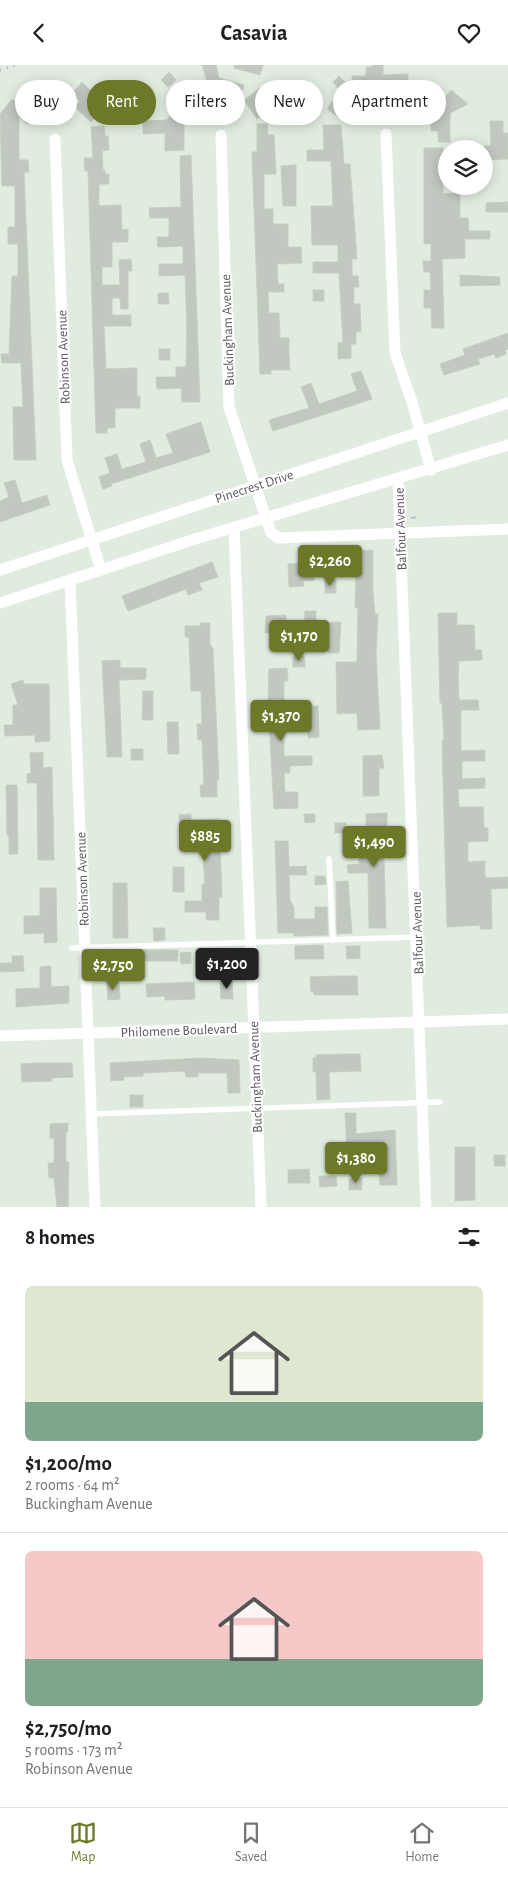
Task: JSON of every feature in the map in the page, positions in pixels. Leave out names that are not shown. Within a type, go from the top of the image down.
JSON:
[{"type":"street","points":[[386,134],[395,353],[421,431],[431,470]]},
{"type":"street","name":"Buckingham Avenue","points":[[221,135],[229,407],[271,533],[279,538],[508,529]]},
{"type":"street","name":"Robinson Avenue","points":[[55,139],[67,460],[101,570]]},
{"type":"street","name":"Pinecrest Drive","points":[[0,570],[508,403]]},
{"type":"street","points":[[0,603],[234,528],[398,480],[508,445]]},
{"type":"street","name":"Balfour Avenue","points":[[398,480],[426,1207]]},
{"type":"street","name":"Buckingham Avenue","points":[[234,528],[252,942],[253,1027],[261,1207]]},
{"type":"street","name":"Robinson Avenue","points":[[70,580],[95,1207]]},
{"type":"street","name":"Philomene Boulevard","points":[[0,1035],[508,1019]]},
{"type":"lane","points":[[329,859],[333,940]]},
{"type":"lane","points":[[72,948],[417,937]]},
{"type":"lane","points":[[91,1114],[257,1107],[440,1103]]},
{"type":"path","points":[[410,518],[417,517]]},
{"type":"building","points":[[202,65],[216,65],[219,78],[226,80],[207,80]]},
{"type":"building","points":[[235,65],[263,65],[260,75],[234,68]]},
{"type":"building","points":[[372,65],[383,65],[383,75],[408,74],[408,80],[352,80],[352,76],[366,76],[366,67],[372,67]]},
{"type":"building","points":[[169,72],[176,80],[166,80],[166,85],[161,80]]},
{"type":"building","points":[[82,82],[87,87],[87,118],[77,109],[77,105],[80,101],[77,98],[77,88]]},
{"type":"building","points":[[451,90],[468,104],[450,113],[450,140],[438,140],[438,131],[431,131],[431,125],[446,125],[446,96]]},
{"type":"building","points":[[255,92],[255,116],[245,101],[245,99]]},
{"type":"building","points":[[12,99],[15,101],[15,125],[19,125],[19,160],[28,160],[29,172],[24,172],[36,460],[14,460],[13,407],[23,407],[21,363],[2,363],[1,354],[9,354],[12,276],[18,276],[18,244],[8,244],[8,227],[15,227],[15,186],[2,186],[0,114]]},
{"type":"building","points":[[333,100],[333,113],[327,109]]},
{"type":"building","points":[[156,120],[166,120],[166,125],[184,125],[184,150],[165,151],[165,133],[143,134],[143,125],[156,125]]},
{"type":"building","points":[[490,121],[503,121],[503,133],[508,133],[508,159],[493,160],[493,140],[491,140]]},
{"type":"building","points":[[257,125],[267,125],[268,135],[274,135],[276,174],[264,174],[264,209],[273,209],[273,224],[288,224],[288,247],[301,247],[302,263],[277,264],[278,284],[284,284],[284,292],[268,292],[269,313],[279,313],[280,338],[289,338],[290,370],[271,370],[271,374],[260,374],[252,152],[257,152]]},
{"type":"building","points":[[323,125],[341,125],[344,164],[350,164],[357,259],[352,259],[352,276],[358,276],[359,287],[354,287],[354,304],[360,304],[361,332],[356,332],[356,344],[351,344],[351,358],[338,359],[338,343],[343,342],[339,273],[313,273],[313,262],[338,262],[338,245],[312,245],[311,206],[333,206],[331,161],[307,161],[307,150],[324,150]]},
{"type":"building","points":[[104,126],[105,136],[108,136],[109,150],[102,151],[103,170],[105,170],[105,174],[109,174],[109,184],[99,184],[99,206],[121,205],[122,230],[128,229],[128,242],[112,242],[112,267],[102,267],[102,285],[120,285],[119,260],[131,259],[132,271],[128,271],[128,309],[121,309],[120,298],[112,298],[112,315],[131,315],[131,326],[104,326],[106,369],[137,368],[137,396],[140,396],[140,408],[115,408],[115,428],[107,428],[107,433],[96,433],[88,171],[85,171],[84,158],[93,158],[91,127]]},
{"type":"building","points":[[424,148],[438,148],[438,195],[460,195],[460,218],[468,218],[469,231],[490,231],[490,239],[465,239],[465,258],[442,259],[444,328],[432,328],[431,308],[424,308],[424,290],[431,290],[430,272],[424,272],[423,261],[431,261],[431,243],[424,244]]},
{"type":"building","points":[[191,155],[200,402],[182,402],[181,388],[157,389],[156,377],[176,377],[176,367],[186,367],[185,275],[159,276],[159,264],[183,264],[183,246],[158,247],[157,237],[169,237],[169,218],[150,218],[149,208],[181,207],[180,156]]},
{"type":"building","points":[[296,165],[296,206],[283,206],[281,166]]},
{"type":"building","points":[[508,202],[508,212],[486,212],[486,203]]},
{"type":"building","points":[[460,275],[500,277],[500,285],[460,286]]},
{"type":"building","points":[[313,290],[324,290],[324,301],[313,301]]},
{"type":"building","points":[[158,293],[168,293],[169,304],[158,304]]},
{"type":"building","points":[[508,333],[508,349],[505,350],[506,354],[496,358],[494,354],[478,359],[480,364],[444,375],[440,364],[465,355],[463,349]]},
{"type":"building","points":[[159,349],[170,349],[170,360],[159,360]]},
{"type":"building","points":[[361,371],[372,399],[273,431],[269,420],[309,408],[301,387],[311,383],[319,404],[357,391],[351,374]]},
{"type":"building","points":[[201,422],[210,452],[111,484],[112,486],[103,489],[99,477],[110,473],[105,458],[117,454],[122,469],[146,462],[140,444],[150,440],[156,458],[173,453],[166,434]]},
{"type":"building","points":[[15,480],[22,503],[47,495],[50,505],[0,522],[0,501],[9,497],[4,483]]},
{"type":"building","points":[[373,550],[373,593],[375,614],[378,614],[376,655],[380,729],[358,730],[357,713],[337,714],[336,662],[357,662],[358,608],[355,608],[356,571],[353,571],[352,557],[358,557],[357,551]]},
{"type":"building","points":[[339,552],[339,563],[328,563],[328,553]]},
{"type":"building","points":[[212,562],[218,577],[199,583],[202,590],[188,595],[186,589],[128,611],[122,596]]},
{"type":"building","points":[[303,563],[303,568],[314,568],[314,580],[303,581],[304,586],[289,587],[288,564]]},
{"type":"building","points":[[325,580],[336,580],[336,593],[325,593]]},
{"type":"building","points":[[305,611],[316,611],[316,623],[341,622],[339,653],[328,653],[328,643],[304,644]]},
{"type":"building","points":[[438,613],[457,613],[457,625],[474,625],[475,650],[482,650],[482,660],[459,661],[458,677],[459,700],[478,700],[479,710],[461,710],[461,751],[485,750],[485,761],[462,761],[462,779],[485,778],[485,788],[458,789],[459,807],[483,807],[484,828],[488,828],[488,841],[468,842],[468,862],[485,861],[485,878],[508,877],[508,888],[491,889],[492,929],[480,929],[480,925],[447,927],[442,740],[444,740],[442,703],[440,703]]},
{"type":"building","points":[[286,615],[286,632],[265,633],[266,616]]},
{"type":"building","points":[[200,623],[210,623],[210,644],[213,649],[219,780],[217,780],[217,797],[201,797],[200,785],[204,785],[202,740],[198,740],[197,724],[202,724],[201,691],[191,691],[189,637],[185,637],[185,626],[200,626]]},
{"type":"building","points":[[304,656],[305,667],[293,667],[293,657]]},
{"type":"building","points":[[120,660],[120,668],[146,668],[146,679],[119,680],[122,757],[107,757],[102,661]]},
{"type":"building","points":[[287,668],[288,681],[284,681],[284,756],[312,756],[312,765],[290,766],[290,773],[284,773],[285,792],[298,792],[298,808],[274,809],[268,705],[269,669]]},
{"type":"building","points":[[23,680],[24,684],[49,684],[50,741],[35,742],[35,735],[5,736],[4,725],[13,725],[13,705],[18,705],[11,684]]},
{"type":"building","points":[[143,691],[153,691],[153,720],[142,720]]},
{"type":"building","points":[[308,706],[318,706],[319,737],[308,738]]},
{"type":"building","points":[[167,722],[178,722],[179,754],[168,754]]},
{"type":"building","points":[[131,749],[143,749],[143,760],[131,760]]},
{"type":"building","points":[[43,752],[43,768],[52,767],[54,860],[38,860],[37,783],[27,783],[27,774],[31,773],[30,753]]},
{"type":"building","points":[[382,755],[384,768],[379,768],[379,796],[363,796],[363,756]]},
{"type":"building","points":[[6,785],[17,785],[18,854],[9,854]]},
{"type":"building","points":[[387,813],[387,827],[383,827],[386,928],[369,928],[368,873],[348,873],[347,865],[359,864],[359,837],[366,837],[366,814]]},
{"type":"building","points":[[191,814],[191,820],[219,819],[222,897],[219,897],[219,920],[206,920],[206,912],[185,912],[185,901],[202,901],[202,884],[205,884],[202,845],[180,846],[179,815]]},
{"type":"building","points":[[304,814],[315,814],[315,822],[305,823]]},
{"type":"building","points":[[335,823],[346,823],[346,833],[335,833]]},
{"type":"building","points":[[275,841],[288,841],[289,867],[306,866],[307,875],[289,875],[290,900],[294,908],[294,919],[315,919],[315,907],[327,907],[328,935],[294,936],[294,933],[278,933]]},
{"type":"building","points":[[173,867],[184,867],[184,892],[173,892]]},
{"type":"building","points":[[315,876],[325,876],[326,884],[315,885]]},
{"type":"building","points":[[348,881],[352,933],[337,934],[336,882]]},
{"type":"building","points":[[113,883],[127,883],[128,938],[113,938]]},
{"type":"building","points":[[40,888],[56,888],[57,942],[44,943],[44,933],[24,934],[24,916],[40,916]]},
{"type":"building","points":[[153,928],[165,928],[165,940],[154,941]]},
{"type":"building","points":[[323,945],[324,959],[295,959],[295,946]]},
{"type":"building","points":[[346,946],[360,946],[360,958],[347,959]]},
{"type":"building","points":[[144,950],[178,950],[178,961],[144,961]]},
{"type":"building","points":[[191,952],[191,963],[181,964],[180,953]]},
{"type":"building","points":[[12,956],[23,956],[24,971],[0,972],[0,963],[12,963]]},
{"type":"building","points":[[51,966],[51,987],[69,986],[69,1003],[16,1007],[16,989],[40,988],[40,967]]},
{"type":"building","points":[[357,976],[358,995],[314,995],[314,992],[311,992],[310,977]]},
{"type":"building","points":[[232,981],[233,999],[221,999],[220,982]]},
{"type":"building","points":[[107,982],[119,982],[120,999],[108,1000]]},
{"type":"building","points":[[194,982],[195,999],[165,1000],[165,996],[147,997],[146,984]]},
{"type":"building","points":[[360,1054],[361,1071],[329,1072],[330,1099],[317,1100],[316,1072],[313,1072],[313,1058],[316,1058],[316,1055]]},
{"type":"building","points":[[202,1058],[239,1060],[240,1093],[228,1093],[227,1073],[198,1073],[198,1077],[186,1077],[185,1071],[143,1073],[143,1076],[123,1077],[124,1080],[111,1081],[110,1063]]},
{"type":"building","points":[[72,1063],[73,1077],[52,1078],[52,1081],[22,1082],[21,1064]]},
{"type":"building","points":[[130,1095],[143,1095],[143,1107],[130,1107]]},
{"type":"building","points":[[345,1113],[356,1113],[356,1134],[395,1130],[397,1185],[380,1185],[376,1143],[360,1144],[360,1150],[347,1150]]},
{"type":"building","points":[[68,1123],[68,1132],[66,1132],[66,1162],[69,1162],[68,1207],[57,1207],[54,1178],[49,1178],[48,1163],[54,1163],[54,1138],[50,1138],[50,1124]]},
{"type":"building","points":[[455,1147],[475,1147],[475,1200],[455,1201]]},
{"type":"building","points":[[494,1155],[505,1155],[505,1166],[494,1166]]},
{"type":"building","points":[[309,1169],[310,1183],[288,1183],[288,1170]]},
{"type":"building","points":[[319,1176],[336,1176],[337,1186],[320,1187]]},
{"type":"building","points":[[362,1178],[362,1190],[349,1190],[349,1179]]},
{"type":"railway","points":[[0,70],[15,65]]}]
